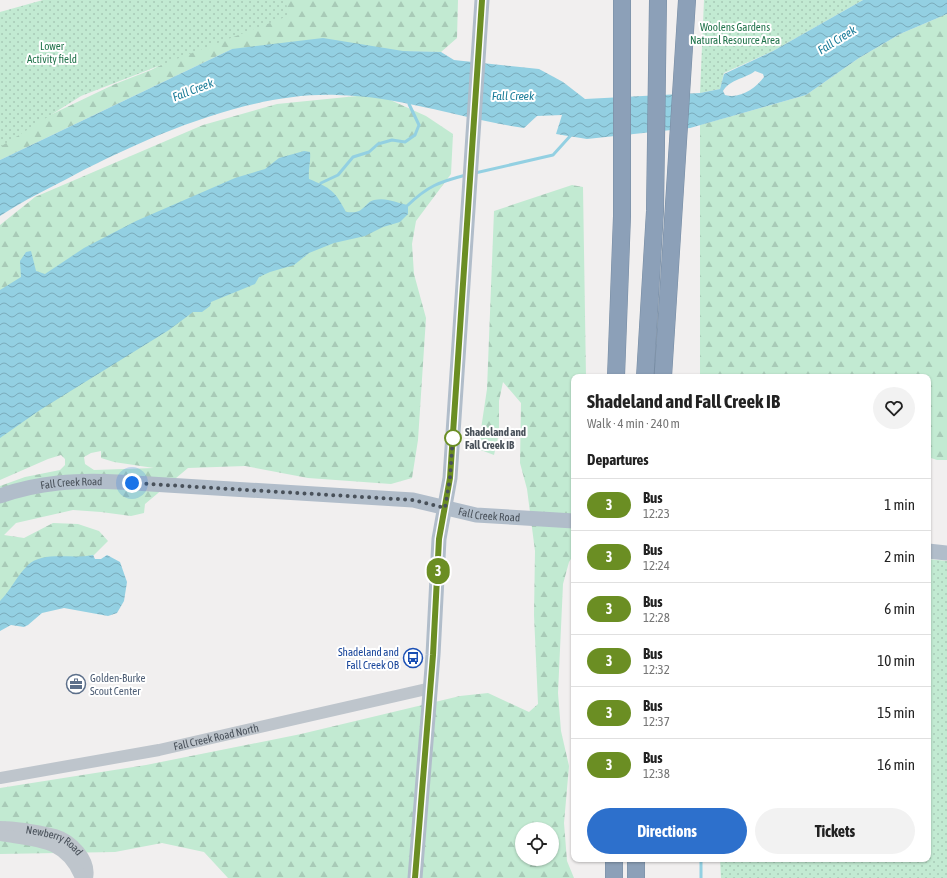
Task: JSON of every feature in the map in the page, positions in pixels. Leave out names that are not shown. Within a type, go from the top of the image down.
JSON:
[{"type":"highway","points":[[616,374],[622,216],[622,0]]},
{"type":"highway","points":[[645,374],[687,5]]},
{"type":"highway","points":[[658,6],[658,55],[665,210],[670,279],[663,374]]},
{"type":"highway","points":[[614,862],[614,878]]},
{"type":"highway","points":[[636,862],[636,878]]},
{"type":"main road","points":[[415,878],[430,688],[439,539],[450,478],[482,0]]},
{"type":"main road","name":"Fall Creek Road","points":[[0,496],[46,484],[90,480],[405,500],[476,515],[571,521]]},
{"type":"main road","points":[[931,551],[947,553]]},
{"type":"street","name":"Fall Creek Road North","points":[[0,778],[159,750],[430,688]]},
{"type":"street","name":"Newberry Road","points":[[0,827],[56,835],[68,841],[82,854],[89,871],[87,878]]},
{"type":"street","name":"Newberry Road","points":[[0,835],[54,845],[68,854],[77,866],[81,878]]},
{"type":"green space","name":"Lower Activity field","points":[[43,0],[286,0],[288,16],[81,96],[0,147],[0,12]]},
{"type":"green space","points":[[259,0],[458,0],[457,38],[441,52],[232,49],[0,160],[0,139],[115,84],[151,70],[198,46]]},
{"type":"green space","name":"Woolens Gardens Natural Resource Area","points":[[704,0],[863,0],[773,51],[724,73],[720,89],[700,93]]},
{"type":"green space","points":[[947,14],[947,460],[937,460],[931,458],[931,374],[700,374],[700,125],[806,95],[859,58],[900,34]]},
{"type":"green space","points":[[377,94],[426,116],[453,134],[451,174],[416,221],[412,244],[414,274],[426,318],[418,440],[412,478],[391,484],[308,478],[245,466],[188,468],[145,504],[144,513],[131,516],[73,510],[16,523],[4,535],[24,538],[53,523],[78,524],[99,531],[108,541],[89,560],[0,617],[0,486],[25,477],[60,470],[65,465],[65,459],[61,455],[48,459],[0,480],[0,225],[35,197],[203,125],[277,104]],"holes":[[[101,451],[101,458],[114,462],[154,468],[94,470],[85,464],[84,457],[91,453]]]},
{"type":"green space","points":[[572,185],[583,187],[586,374],[571,374],[571,559],[563,584],[558,693],[561,731],[569,766],[564,823],[567,861],[574,878],[228,878],[204,852],[162,843],[115,852],[0,854],[0,788],[146,765],[301,734],[460,696],[488,693],[529,712],[538,704],[534,615],[535,551],[527,489],[520,463],[521,403],[503,382],[499,401],[499,433],[494,455],[478,449],[487,389],[494,211]]},
{"type":"green space","points":[[931,559],[947,561],[947,878],[721,878],[720,862],[931,862]]},
{"type":"water","name":"Fall Creek","points":[[863,0],[947,0],[947,14],[900,34],[859,58],[806,95],[690,128],[587,139],[556,134],[562,115],[537,116],[524,128],[384,99],[337,95],[304,96],[236,108],[169,131],[105,159],[28,199],[0,216],[0,160],[232,49],[323,38],[403,51],[441,52],[454,60],[539,69],[563,82],[585,99],[700,93],[720,89],[724,74],[773,51]],"holes":[[[755,71],[763,74],[764,77],[747,92],[736,96],[731,96],[725,95],[723,91],[730,84]]]},
{"type":"water","points":[[304,151],[310,152],[309,179],[332,191],[339,199],[346,212],[357,212],[372,201],[383,199],[408,205],[408,214],[400,222],[383,227],[365,236],[334,243],[309,253],[294,265],[270,272],[259,277],[255,284],[211,302],[210,306],[202,312],[193,312],[169,330],[40,410],[0,438],[0,290],[21,277],[20,261],[26,252],[31,251],[36,271],[45,274],[84,248],[136,221],[235,178],[265,169],[279,158]]},
{"type":"water","points":[[93,555],[95,559],[101,559],[107,555],[120,562],[127,582],[124,601],[117,613],[108,616],[64,608],[42,613],[24,627],[11,625],[0,631],[0,601],[27,566],[41,558]]},
{"type":"waterway","points":[[321,183],[338,175],[353,157],[369,152],[378,144],[392,140],[405,142],[415,135],[419,125],[409,104],[409,100]]},
{"type":"waterway","points":[[475,173],[553,155],[572,134]]},
{"type":"waterway","points":[[408,205],[428,189],[448,180],[466,175]]},
{"type":"waterway","points":[[701,862],[701,878]]},
{"type":"bus line","name":"3","points":[[415,878],[433,655],[439,539],[450,478],[482,0]]},
{"type":"place","name":"Shadeland and Fall Creek IB","points":[[453,438]]},
{"type":"place","name":"Shadeland and Fall Creek OB","points":[[413,658]]},
{"type":"place","name":"Golden-Burke Scout Center","points":[[76,684]]},
{"type":"route","points":[[132,483],[302,492],[413,500],[445,508],[450,478],[453,435],[453,438]]}]
